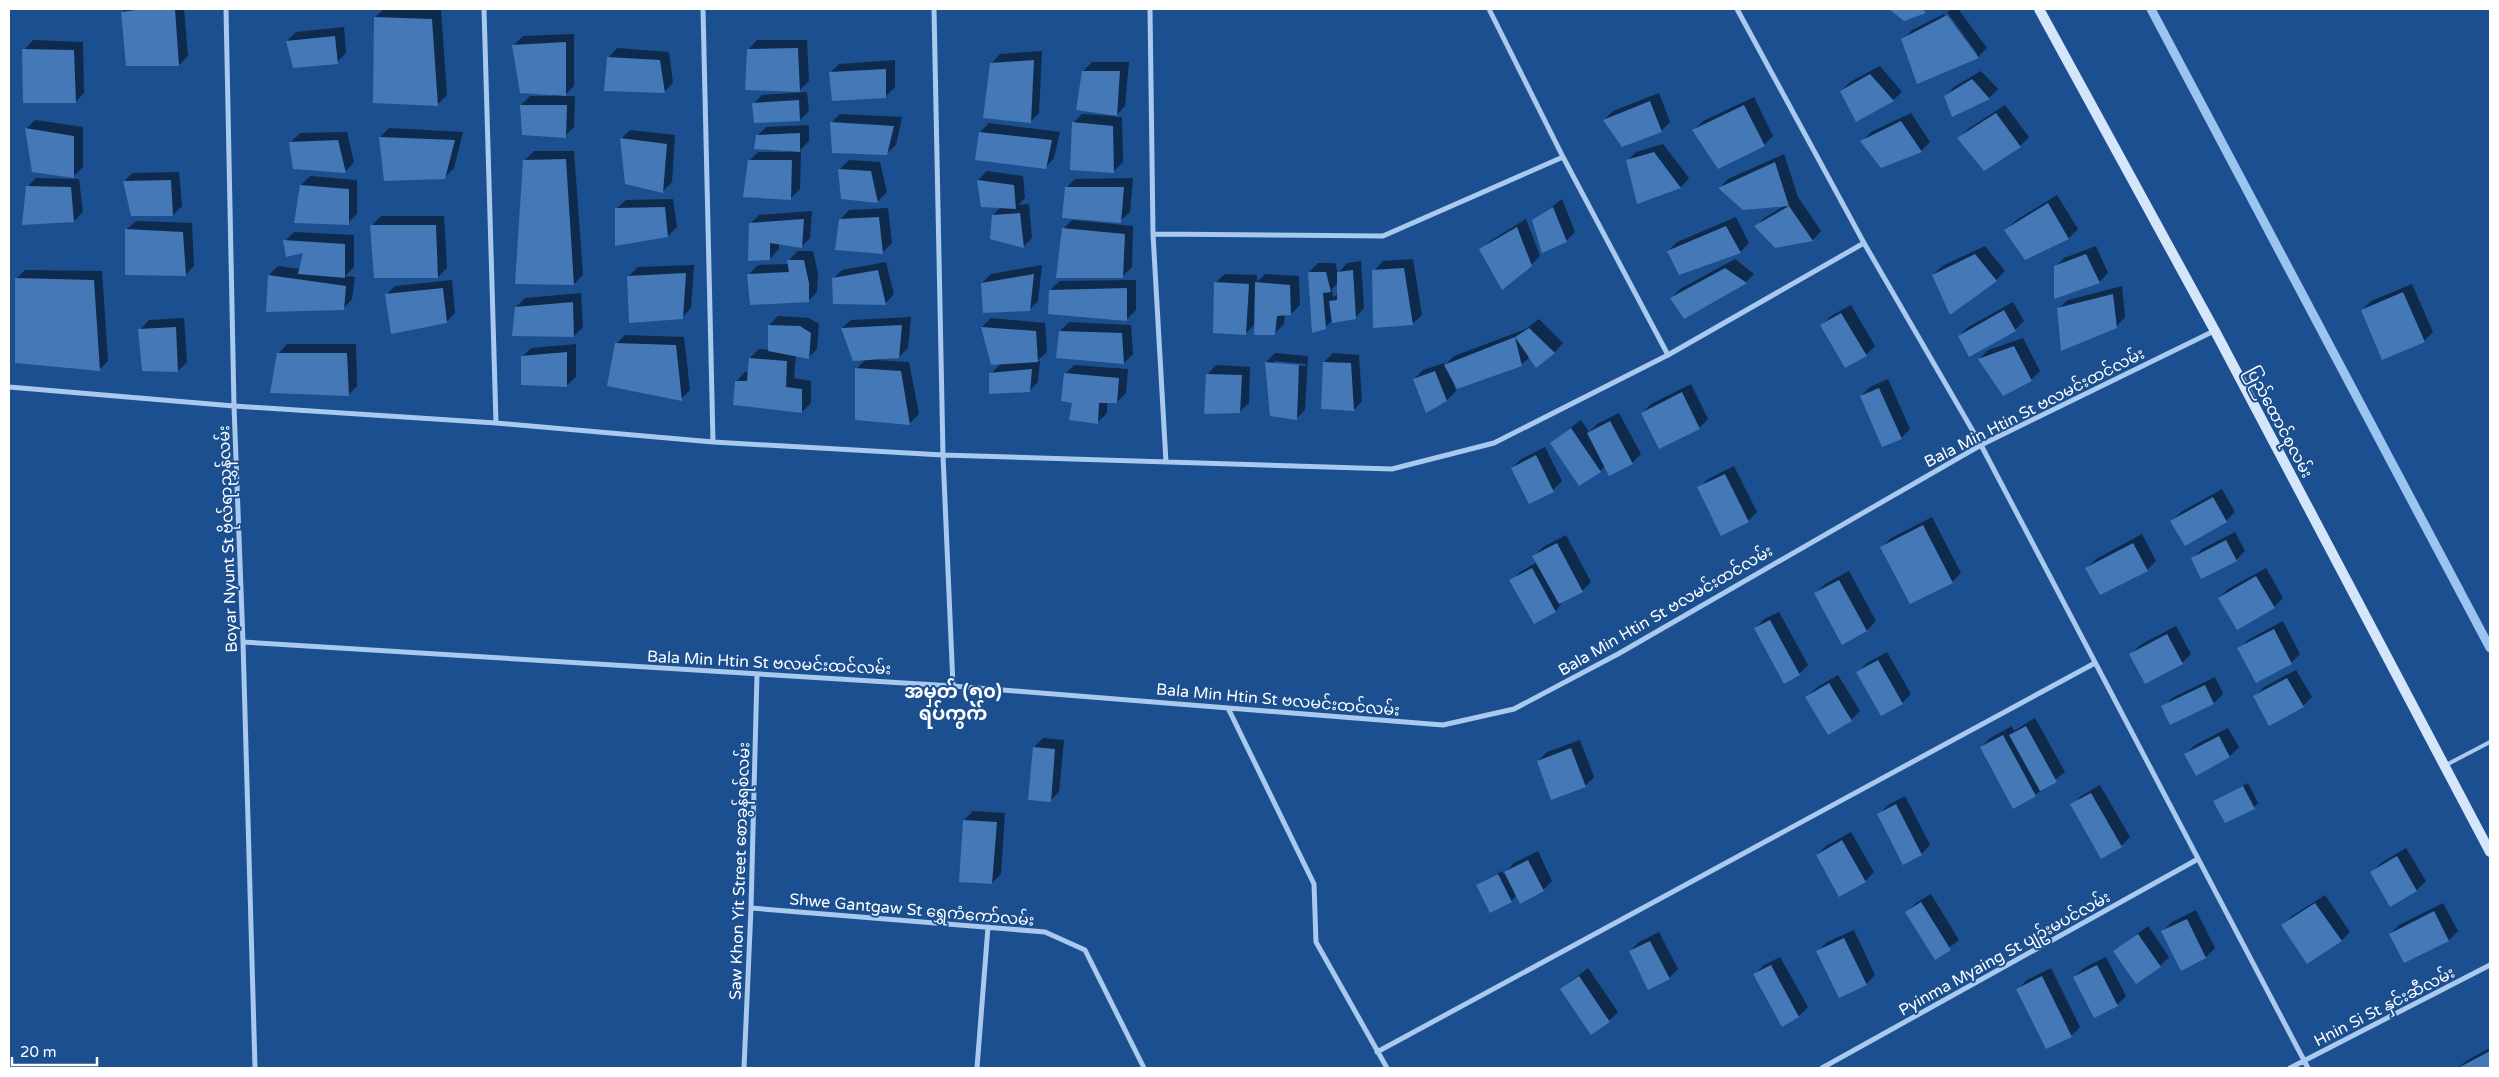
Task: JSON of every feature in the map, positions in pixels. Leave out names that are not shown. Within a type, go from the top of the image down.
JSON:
[{"type":"main road","name":"ပြည်ထောင်စုလမ်း","points":[[2039,9],[2215,331],[2490,852]]},
{"type":"street","name":"Boyar Nyunt St ဗိုလ်ရာညွှန်လမ်း","points":[[226,9],[234,406],[243,642],[255,1068]]},
{"type":"street","points":[[484,9],[496,423]]},
{"type":"street","points":[[704,9],[714,442]]},
{"type":"street","points":[[934,9],[943,454],[953,686]]},
{"type":"street","points":[[1150,9],[1153,234],[1166,462]]},
{"type":"street","points":[[1489,9],[1563,157],[1668,355]]},
{"type":"street","points":[[1737,9],[1864,243],[1980,445],[2308,1068]]},
{"type":"street","points":[[1153,234],[1383,236],[1563,157]]},
{"type":"street","points":[[9,387],[234,406],[496,423],[714,442],[943,454],[1392,469],[1494,443],[1668,355],[1864,243]]},
{"type":"street","name":"Bala Min Htin St ဗလမင်းထင်လမ်း","points":[[243,642],[953,686],[1443,725],[1514,709],[1618,654],[1980,445],[2215,331]]},
{"type":"street","points":[[1376,1052],[2096,663]]},
{"type":"street","name":"Saw Khon Yit Street စောခွန်ရစ်လမ်း","points":[[744,1068],[751,908],[757,674]]},
{"type":"street","points":[[1228,708],[1314,884],[1316,942],[1376,1052],[1387,1068]]},
{"type":"street","name":"Pyinma Myaing St ပျဥ်းမပင်လမ်း","points":[[1822,1068],[2198,859]]},
{"type":"street","name":"Shwe Gantgaw St ရွှေကံကော်လမ်း","points":[[751,908],[1045,932],[1085,950],[1144,1068]]},
{"type":"street","points":[[977,1068],[988,926]]},
{"type":"street","name":"Hnin Si St နှင်းဆီလမ်း","points":[[2290,1068],[2490,966]]},
{"type":"lane","points":[[2445,766],[2490,742]]},
{"type":"building","points":[[142,9],[175,9],[179,66],[126,66],[121,12]]},
{"type":"building","points":[[1889,9],[1923,9],[1926,13],[1904,21]]},
{"type":"building","points":[[1947,15],[1979,58],[1917,84],[1901,39]]},
{"type":"building","points":[[374,17],[432,19],[438,106],[373,103]]},
{"type":"building","points":[[335,36],[338,64],[293,68],[286,41]]},
{"type":"building","points":[[566,42],[566,96],[520,93],[512,45]]},
{"type":"building","points":[[798,48],[800,92],[745,90],[747,49]]},
{"type":"building","points":[[22,49],[74,50],[76,103],[23,103]]},
{"type":"building","points":[[607,57],[660,60],[665,93],[604,91]]},
{"type":"building","points":[[1034,60],[1031,123],[983,118],[990,63]]},
{"type":"building","points":[[886,69],[886,98],[832,101],[829,72]]},
{"type":"building","points":[[1082,71],[1120,71],[1117,116],[1076,110]]},
{"type":"building","points":[[1870,74],[1894,101],[1856,122],[1840,91]]},
{"type":"building","points":[[1972,79],[1990,99],[1952,117],[1944,96]]},
{"type":"building","points":[[799,100],[800,121],[754,123],[752,103]]},
{"type":"building","points":[[1650,101],[1662,132],[1622,147],[1603,120]]},
{"type":"building","points":[[520,105],[567,105],[566,138],[522,135]]},
{"type":"building","points":[[1744,105],[1765,146],[1718,169],[1692,130]]},
{"type":"building","points":[[1996,113],[2021,147],[1984,171],[1957,138]]},
{"type":"building","points":[[1901,121],[1922,152],[1881,168],[1860,141]]},
{"type":"building","points":[[830,122],[894,126],[887,155],[832,153]]},
{"type":"building","points":[[1072,122],[1113,126],[1114,173],[1070,170]]},
{"type":"building","points":[[25,128],[74,136],[74,178],[32,172]]},
{"type":"building","points":[[979,132],[1052,140],[1046,169],[975,160]]},
{"type":"building","points":[[800,133],[800,152],[754,149],[756,135]]},
{"type":"building","points":[[379,137],[455,140],[445,179],[384,181]]},
{"type":"building","points":[[620,138],[667,144],[663,193],[625,184]]},
{"type":"building","points":[[338,140],[346,173],[293,169],[289,142]]},
{"type":"building","points":[[1654,152],[1681,188],[1637,204],[1626,160]]},
{"type":"building","points":[[566,159],[574,285],[515,284],[523,160]]},
{"type":"building","points":[[748,160],[792,160],[791,200],[743,197]]},
{"type":"building","points":[[1775,162],[1789,206],[1743,210],[1718,188]]},
{"type":"building","points":[[838,169],[871,171],[878,203],[841,199]]},
{"type":"building","points":[[171,180],[173,216],[131,216],[123,181]]},
{"type":"building","points":[[977,180],[1014,185],[1016,209],[981,207]]},
{"type":"building","points":[[300,185],[349,189],[349,225],[294,223]]},
{"type":"building","points":[[26,186],[71,187],[74,222],[22,225]]},
{"type":"building","points":[[1065,187],[1124,187],[1121,223],[1062,218]]},
{"type":"building","points":[[2048,203],[2069,239],[2025,260],[2004,230]]},
{"type":"building","points":[[1789,206],[1813,241],[1775,248],[1754,226]]},
{"type":"building","points":[[665,207],[668,237],[615,246],[615,208]]},
{"type":"building","points":[[1553,207],[1567,242],[1542,253],[1532,220]]},
{"type":"building","points":[[1020,213],[1024,248],[990,239],[992,215]]},
{"type":"building","points":[[879,217],[883,254],[835,250],[839,219]]},
{"type":"building","points":[[804,219],[802,248],[770,243],[770,260],[748,261],[749,223]]},
{"type":"building","points":[[370,225],[436,225],[438,278],[374,278]]},
{"type":"building","points":[[1726,226],[1741,253],[1679,275],[1667,251]]},
{"type":"building","points":[[1517,227],[1532,266],[1502,290],[1479,249]]},
{"type":"building","points":[[1062,228],[1125,234],[1123,278],[1056,278]]},
{"type":"building","points":[[125,229],[183,232],[186,276],[125,275]]},
{"type":"building","points":[[283,240],[345,244],[345,278],[298,274],[303,253],[286,257]]},
{"type":"building","points":[[1975,254],[1997,281],[1950,315],[1932,275]]},
{"type":"building","points":[[2086,254],[2100,283],[2054,299],[2054,266]]},
{"type":"building","points":[[787,260],[804,260],[809,283],[809,302],[750,305],[747,274],[789,272]]},
{"type":"building","points":[[1404,268],[1413,325],[1373,328],[1372,270]]},
{"type":"building","points":[[1725,268],[1747,283],[1684,319],[1670,298]]},
{"type":"building","points":[[878,270],[886,305],[833,304],[832,278]]},
{"type":"building","points":[[1353,270],[1356,319],[1332,323],[1329,301],[1337,300],[1337,272]]},
{"type":"building","points":[[1308,272],[1326,272],[1331,292],[1323,293],[1326,329],[1312,333]]},
{"type":"building","points":[[686,273],[683,319],[629,323],[627,276]]},
{"type":"building","points":[[1034,274],[1030,311],[983,313],[981,283]]},
{"type":"building","points":[[268,275],[346,286],[344,310],[266,312]]},
{"type":"building","points":[[15,278],[94,280],[100,371],[15,363]]},
{"type":"building","points":[[1214,282],[1249,284],[1246,335],[1213,333]]},
{"type":"building","points":[[1255,282],[1290,285],[1291,315],[1277,316],[1275,335],[1254,335]]},
{"type":"building","points":[[443,288],[447,323],[391,334],[385,294]]},
{"type":"building","points":[[1127,288],[1127,321],[1048,314],[1049,290]]},
{"type":"building","points":[[2403,292],[2425,342],[2382,360],[2361,310]]},
{"type":"building","points":[[2113,294],[2117,328],[2061,351],[2057,308]]},
{"type":"building","points":[[573,302],[574,337],[512,336],[515,307]]},
{"type":"building","points":[[2004,310],[2016,331],[1969,357],[1958,336]]},
{"type":"building","points":[[1841,313],[1867,356],[1845,368],[1820,325]]},
{"type":"building","points":[[768,325],[800,326],[811,333],[809,359],[768,351]]},
{"type":"building","points":[[902,325],[899,358],[853,361],[841,328]]},
{"type":"building","points":[[176,327],[178,372],[142,371],[138,329]]},
{"type":"building","points":[[981,327],[1036,331],[1038,362],[991,365]]},
{"type":"building","points":[[1529,328],[1555,353],[1536,368],[1515,337]]},
{"type":"building","points":[[1059,331],[1122,333],[1124,364],[1056,358]]},
{"type":"building","points":[[1515,337],[1522,366],[1457,389],[1444,365]]},
{"type":"building","points":[[615,343],[676,345],[682,401],[607,386]]},
{"type":"building","points":[[2014,346],[2032,381],[2003,396],[1978,359]]},
{"type":"building","points":[[567,352],[567,387],[521,385],[521,356]]},
{"type":"building","points":[[277,353],[347,353],[349,396],[270,393]]},
{"type":"building","points":[[749,358],[787,361],[786,387],[802,389],[802,413],[733,405],[735,381],[747,381]]},
{"type":"building","points":[[1265,362],[1299,365],[1297,420],[1270,416]]},
{"type":"building","points":[[1323,362],[1351,363],[1354,411],[1321,409]]},
{"type":"building","points":[[855,368],[901,371],[910,425],[855,420]]},
{"type":"building","points":[[1032,369],[1030,392],[989,394],[989,373]]},
{"type":"building","points":[[1435,371],[1447,401],[1426,413],[1413,379]]},
{"type":"building","points":[[1064,373],[1119,378],[1117,403],[1099,403],[1098,424],[1069,420],[1072,403],[1061,401]]},
{"type":"building","points":[[1206,374],[1242,375],[1240,413],[1204,414]]},
{"type":"building","points":[[1879,388],[1902,439],[1882,447],[1860,396]]},
{"type":"building","points":[[1682,392],[1700,429],[1659,449],[1641,413]]},
{"type":"building","points":[[1610,421],[1633,464],[1609,476],[1587,433]]},
{"type":"building","points":[[1571,428],[1601,472],[1579,486],[1550,443]]},
{"type":"building","points":[[1536,455],[1554,492],[1529,504],[1511,468]]},
{"type":"building","points":[[1725,474],[1749,522],[1721,536],[1697,487]]},
{"type":"building","points":[[2213,497],[2227,522],[2185,546],[2170,521]]},
{"type":"building","points":[[1923,525],[1953,583],[1910,604],[1880,547]]},
{"type":"building","points":[[2226,540],[2237,561],[2201,579],[2191,558]]},
{"type":"building","points":[[1557,543],[1583,592],[1559,604],[1532,556]]},
{"type":"building","points":[[2133,543],[2148,571],[2100,595],[2085,568]]},
{"type":"building","points":[[1532,568],[1556,612],[1534,624],[1509,580]]},
{"type":"building","points":[[2256,576],[2275,608],[2237,630],[2218,598]]},
{"type":"building","points":[[1839,580],[1867,631],[1842,645],[1814,593]]},
{"type":"building","points":[[1770,620],[1800,675],[1784,684],[1754,628]]},
{"type":"building","points":[[2274,629],[2292,664],[2256,683],[2237,648]]},
{"type":"building","points":[[2167,634],[2183,664],[2145,684],[2129,654]]},
{"type":"building","points":[[1878,660],[1903,704],[1881,716],[1856,672]]},
{"type":"building","points":[[2287,678],[2304,707],[2269,726],[2253,696]]},
{"type":"building","points":[[1829,683],[1852,721],[1828,735],[1805,697]]},
{"type":"building","points":[[2205,685],[2214,704],[2170,725],[2161,706]]},
{"type":"building","points":[[2026,726],[2057,782],[2040,791],[2009,735]]},
{"type":"building","points":[[2003,735],[2036,796],[2013,809],[1980,747]]},
{"type":"building","points":[[2219,736],[2230,757],[2196,776],[2184,754]]},
{"type":"building","points":[[1033,747],[1055,749],[1051,802],[1028,800]]},
{"type":"building","points":[[1571,748],[1586,787],[1551,800],[1537,761]]},
{"type":"building","points":[[2243,786],[2255,809],[2225,823],[2213,801]]},
{"type":"building","points":[[2091,793],[2122,847],[2101,859],[2070,804]]},
{"type":"building","points":[[1896,804],[1922,855],[1903,865],[1877,814]]},
{"type":"building","points":[[963,820],[997,822],[992,884],[959,882]]},
{"type":"building","points":[[1842,840],[1866,882],[1839,897],[1816,855]]},
{"type":"building","points":[[2397,856],[2417,891],[2390,907],[2370,872]]},
{"type":"building","points":[[1528,860],[1544,891],[1520,904],[1504,872]]},
{"type":"building","points":[[1498,874],[1512,902],[1490,913],[1476,885]]},
{"type":"building","points":[[1921,902],[1951,950],[1935,960],[1905,912]]},
{"type":"building","points":[[2315,903],[2342,941],[2307,964],[2281,925]]},
{"type":"building","points":[[2434,911],[2449,941],[2404,963],[2389,934]]},
{"type":"building","points":[[2187,919],[2206,958],[2181,971],[2161,931]]},
{"type":"building","points":[[2138,934],[2161,967],[2136,984],[2113,951]]},
{"type":"building","points":[[1844,938],[1867,985],[1839,998],[1816,951]]},
{"type":"building","points":[[1650,941],[1670,979],[1648,990],[1629,951]]},
{"type":"building","points":[[1771,965],[1799,1017],[1782,1027],[1753,974]]},
{"type":"building","points":[[2097,965],[2118,1006],[2094,1018],[2073,977]]},
{"type":"building","points":[[1579,976],[1610,1022],[1591,1035],[1560,989]]},
{"type":"building","points":[[2042,976],[2072,1037],[2046,1049],[2016,989]]},
{"type":"building","points":[[2490,1051],[2490,1068],[2458,1068]]},
{"type":"waterway","points":[[2151,9],[2490,648]]},
{"type":"district","name":"အမှတ် (၅၀) ရပ်ကွက်","points":[[953,702]]}]
